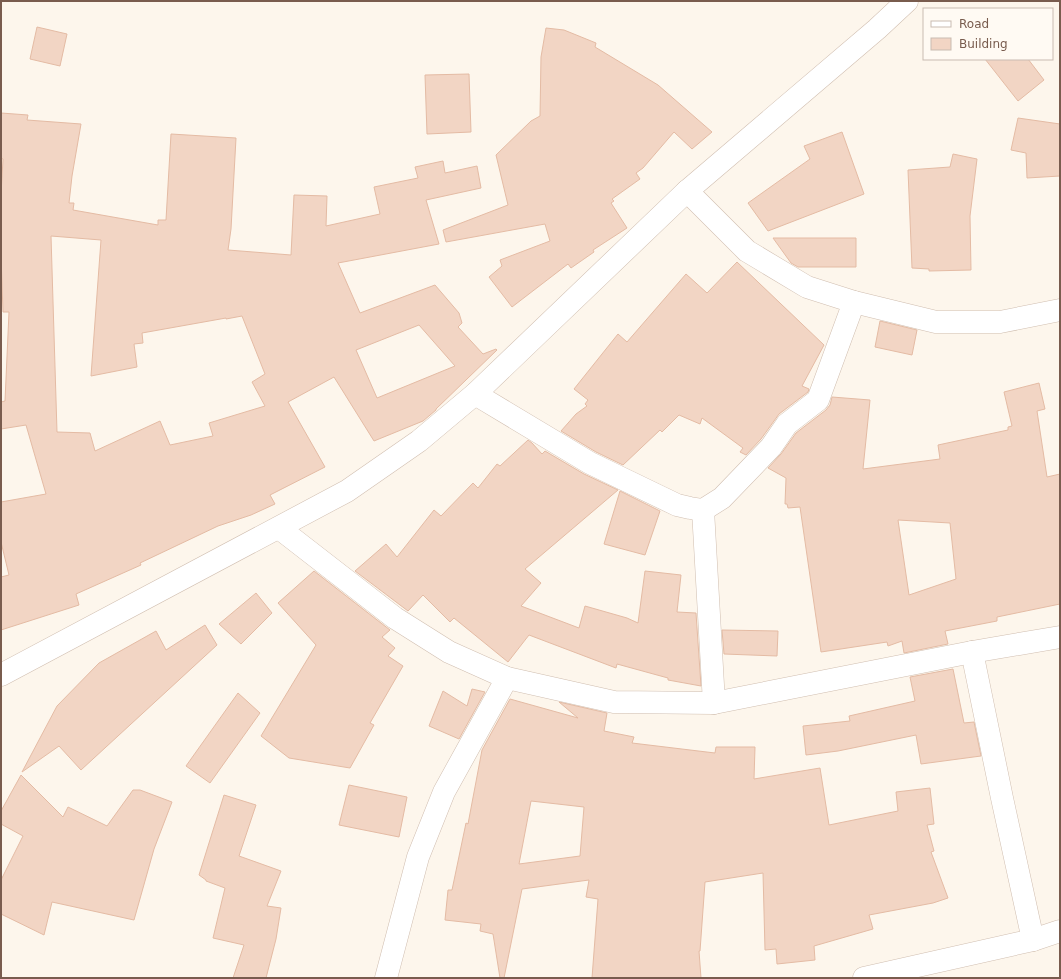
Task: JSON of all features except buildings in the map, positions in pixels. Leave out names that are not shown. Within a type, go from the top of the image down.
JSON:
[{"type":"street","points":[[1,676],[348,491],[419,441],[475,394],[687,191],[877,29],[907,1]]},
{"type":"street","points":[[687,191],[747,251],[807,286],[854,302],[936,322],[1000,322],[1060,310]]},
{"type":"street","points":[[475,394],[590,463],[677,505],[703,510],[722,498],[771,447],[788,424],[818,400],[854,302]]},
{"type":"street","points":[[703,510],[714,703]]},
{"type":"street","points":[[279,528],[395,618],[449,652],[507,678],[614,702],[714,703],[972,652],[1060,637]]},
{"type":"street","points":[[972,652],[1033,940]]},
{"type":"street","points":[[386,978],[418,857],[441,799],[507,678]]},
{"type":"street","points":[[864,978],[1033,940],[1060,931]]}]
